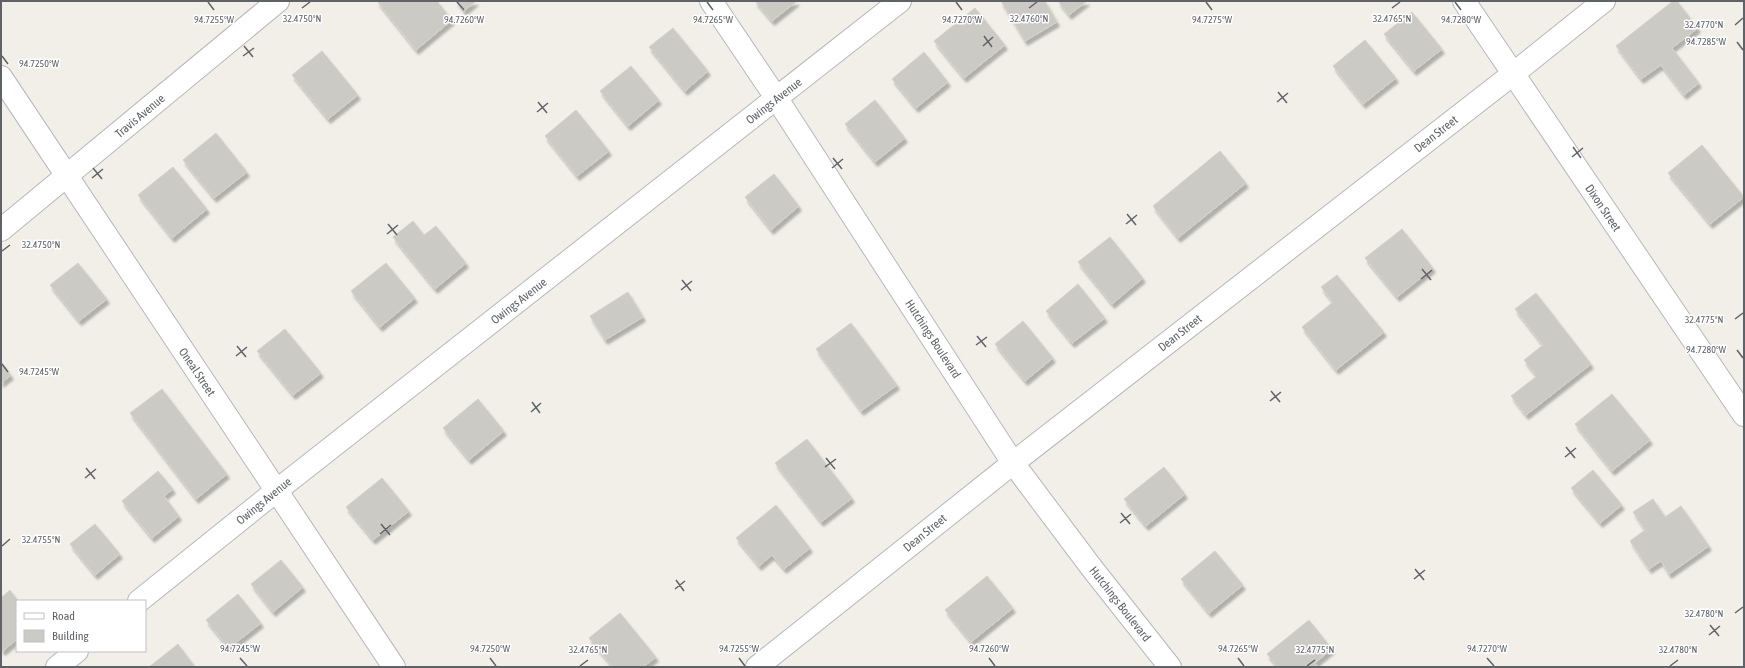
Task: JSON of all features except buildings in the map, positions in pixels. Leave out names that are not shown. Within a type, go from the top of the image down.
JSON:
[{"type":"street","name":"Travis Avenue","points":[[1,230],[278,1]]},
{"type":"street","name":"Hutchings Boulevard","points":[[711,1],[777,99],[1013,463],[1091,567],[1170,667]]},
{"type":"street","name":"Owings Avenue","points":[[140,600],[276,491],[900,1]]},
{"type":"street","name":"Dixon Street","points":[[1464,1],[1744,415]]},
{"type":"street","name":"Dean Street","points":[[757,667],[1013,463],[1513,74],[1604,1]]},
{"type":"street","name":"Oneal Street","points":[[1,77],[394,667]]},
{"type":"street","points":[[57,667],[76,652]]}]
